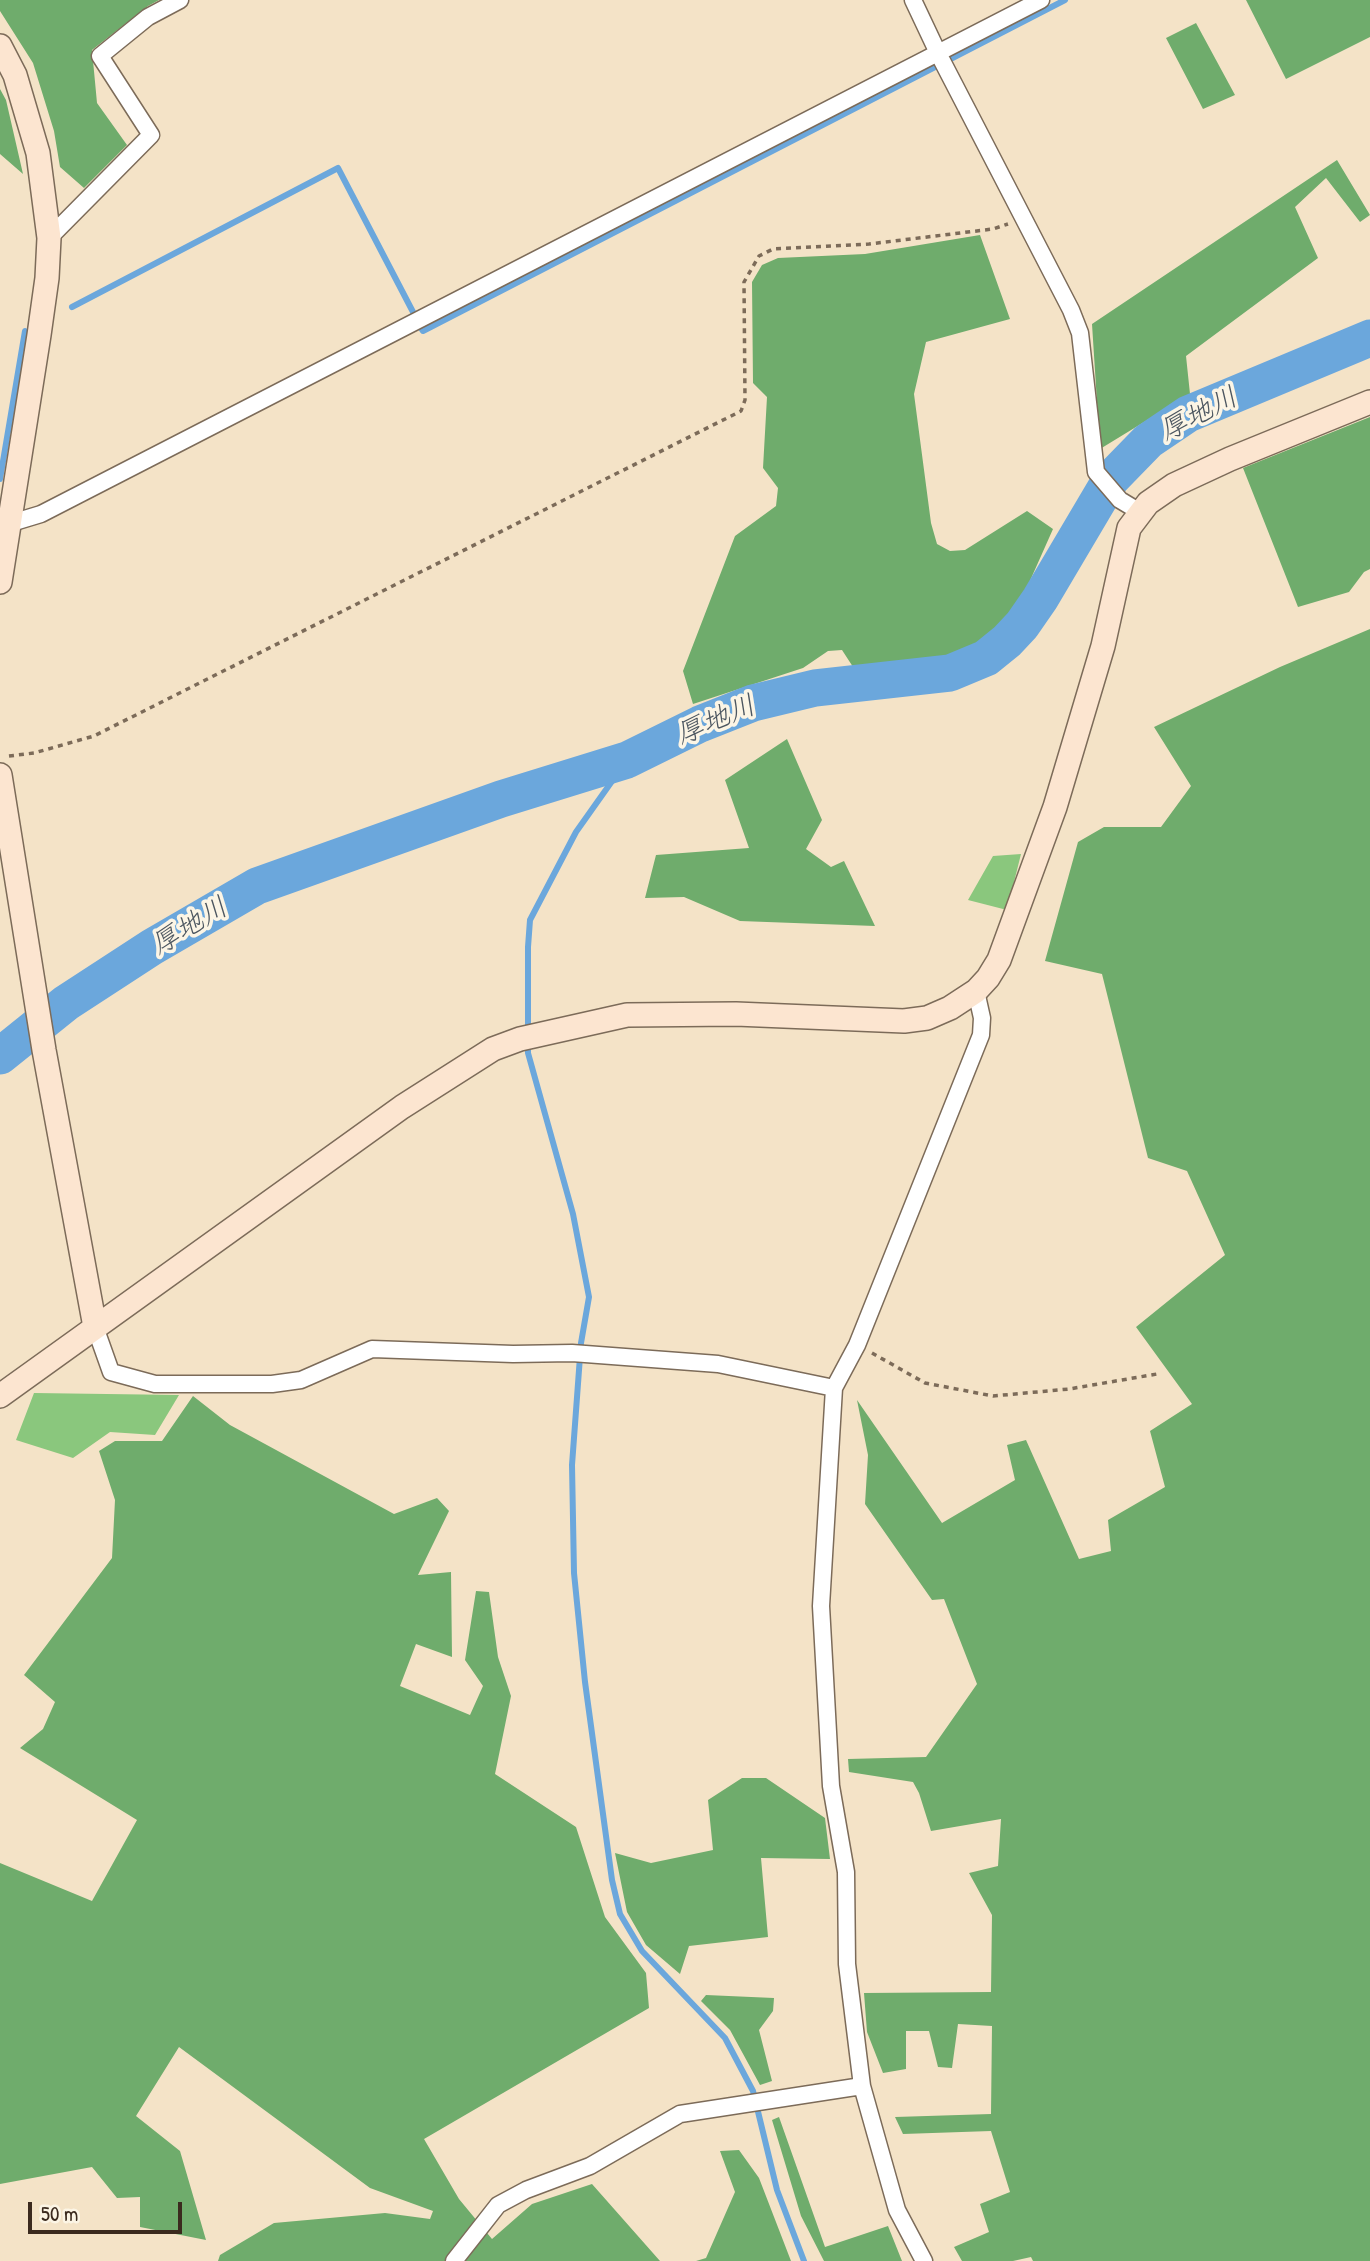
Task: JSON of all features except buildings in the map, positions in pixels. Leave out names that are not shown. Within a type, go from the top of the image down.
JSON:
[{"type":"street","points":[[49,238],[151,135],[100,56],[148,17],[180,0]]},
{"type":"street","points":[[913,0],[1071,310],[1080,334],[1096,472],[1120,500],[1140,512]]},
{"type":"street","points":[[8,524],[41,514],[941,59],[1041,0]]},
{"type":"street","points":[[0,46],[15,75],[32,129],[38,153],[49,238],[47,278],[39,335],[0,582]]},
{"type":"street","points":[[0,1396],[402,1107],[493,1049],[529,1037],[627,1015],[736,1014],[904,1021],[927,1018],[950,1008],[976,991],[999,960],[1055,807],[1103,646],[1129,528],[1140,512],[1174,485],[1230,459],[1370,402]]},
{"type":"street","points":[[0,782],[44,1050],[95,1327],[111,1372],[155,1384],[272,1384],[301,1380],[372,1349],[513,1354],[572,1353],[718,1364],[834,1388]]},
{"type":"street","points":[[924,2261],[897,2210],[862,2086],[847,1964],[846,1872],[831,1786],[821,1606],[834,1388],[857,1345],[981,1035],[982,1018],[976,991]]},
{"type":"street","points":[[454,2261],[498,2205],[526,2190],[590,2166],[680,2113],[862,2086]]},
{"type":"path","points":[[0,757],[34,753],[94,736],[741,411],[745,400],[744,282],[759,256],[773,249],[869,244],[993,229],[1023,219]]},
{"type":"path","points":[[857,1345],[925,1383],[993,1396],[1069,1389],[1157,1374]]},
{"type":"green space","points":[[0,0],[159,0],[92,50],[97,103],[127,145],[84,188],[60,167],[54,131],[33,63],[0,11]]},
{"type":"green space","points":[[1246,0],[1370,0],[1370,37],[1286,79]]},
{"type":"green space","points":[[1196,23],[1235,95],[1203,109],[1166,38]]},
{"type":"green space","points":[[0,89],[6,100],[23,174],[0,154]]},
{"type":"green space","points":[[1337,160],[1370,215],[1360,222],[1326,178],[1295,207],[1318,258],[1186,356],[1190,394],[1100,449],[1092,324]]},
{"type":"green space","points":[[980,235],[1010,319],[926,342],[914,394],[931,523],[937,544],[950,551],[965,550],[1027,511],[1053,529],[1013,619],[994,643],[946,665],[855,670],[842,650],[828,651],[803,668],[693,704],[683,671],[735,536],[776,506],[778,488],[763,468],[767,397],[753,383],[752,282],[762,265],[778,258],[865,254]]},
{"type":"green space","points":[[1370,417],[1370,569],[1364,572],[1349,592],[1298,607],[1243,468]]},
{"type":"green space","points":[[1370,629],[1370,2261],[1033,2261],[1031,2257],[1013,2261],[962,2261],[954,2247],[989,2232],[980,2204],[1010,2192],[991,2131],[903,2134],[895,2117],[991,2114],[992,2026],[958,2024],[952,2068],[938,2067],[929,2031],[906,2031],[906,2069],[883,2073],[867,2032],[864,1993],[991,1992],[992,1915],[969,1873],[998,1866],[1001,1819],[931,1831],[913,1782],[849,1772],[848,1759],[926,1757],[977,1684],[944,1599],[932,1600],[865,1504],[868,1455],[857,1400],[942,1523],[1015,1480],[1007,1445],[1026,1440],[1079,1559],[1111,1551],[1108,1520],[1165,1487],[1150,1431],[1192,1404],[1136,1327],[1225,1255],[1187,1171],[1148,1158],[1102,974],[1045,961],[1078,842],[1104,827],[1161,827],[1191,786],[1154,727],[1280,667]]},
{"type":"green space","points":[[787,739],[822,820],[806,849],[831,867],[844,861],[875,926],[740,921],[684,897],[645,898],[656,855],[749,848],[725,780]]},
{"type":"green space","points":[[1021,854],[1007,910],[968,900],[993,856]]},
{"type":"green space","points":[[34,1393],[179,1395],[155,1435],[110,1432],[73,1458],[16,1440]]},
{"type":"green space","points":[[193,1396],[230,1425],[394,1514],[437,1498],[449,1511],[418,1575],[451,1572],[452,1657],[416,1644],[400,1686],[470,1715],[483,1686],[465,1660],[476,1591],[489,1592],[498,1657],[511,1696],[495,1774],[576,1827],[605,1917],[646,1973],[649,2008],[424,2139],[459,2199],[492,2239],[532,2204],[592,2184],[660,2261],[218,2261],[220,2255],[274,2223],[385,2213],[430,2219],[433,2211],[370,2188],[179,2047],[136,2116],[180,2151],[206,2240],[140,2227],[140,2197],[117,2198],[92,2167],[0,2184],[0,1863],[92,1901],[137,1820],[20,1748],[43,1729],[55,1702],[24,1675],[112,1558],[115,1500],[99,1451],[115,1441],[162,1441]]},
{"type":"green space","points":[[742,1778],[766,1778],[825,1818],[830,1859],[761,1858],[768,1937],[689,1946],[680,1974],[646,1945],[627,1912],[615,1853],[651,1863],[713,1850],[708,1800]]},
{"type":"green space","points":[[706,1995],[774,1998],[773,2011],[759,2030],[772,2081],[760,2085],[730,2030],[701,2001]]},
{"type":"green space","points":[[779,2117],[825,2247],[888,2226],[902,2261],[824,2261],[801,2216],[772,2120]]},
{"type":"green space","points":[[739,2150],[759,2178],[791,2261],[696,2261],[706,2258],[735,2192],[720,2151]]},
{"type":"waterway","points":[[421,328],[423,331],[1065,0]]},
{"type":"waterway","points":[[72,307],[338,168],[413,312]]},
{"type":"waterway","points":[[0,479],[25,331]]},
{"type":"waterway","name":"厚地川","points":[[0,1056],[66,1003],[152,947],[257,886],[501,799],[627,760],[700,724],[753,703],[815,688],[950,673],[986,658],[1022,625],[1111,479],[1148,441],[1188,414],[1370,338]]},
{"type":"waterway","points":[[627,760],[576,832],[530,920],[528,947],[528,1053],[573,1214],[589,1297],[581,1343],[572,1465],[574,1573],[585,1682],[612,1880],[620,1914],[642,1951],[725,2038],[753,2091],[777,2190],[804,2261]]}]
